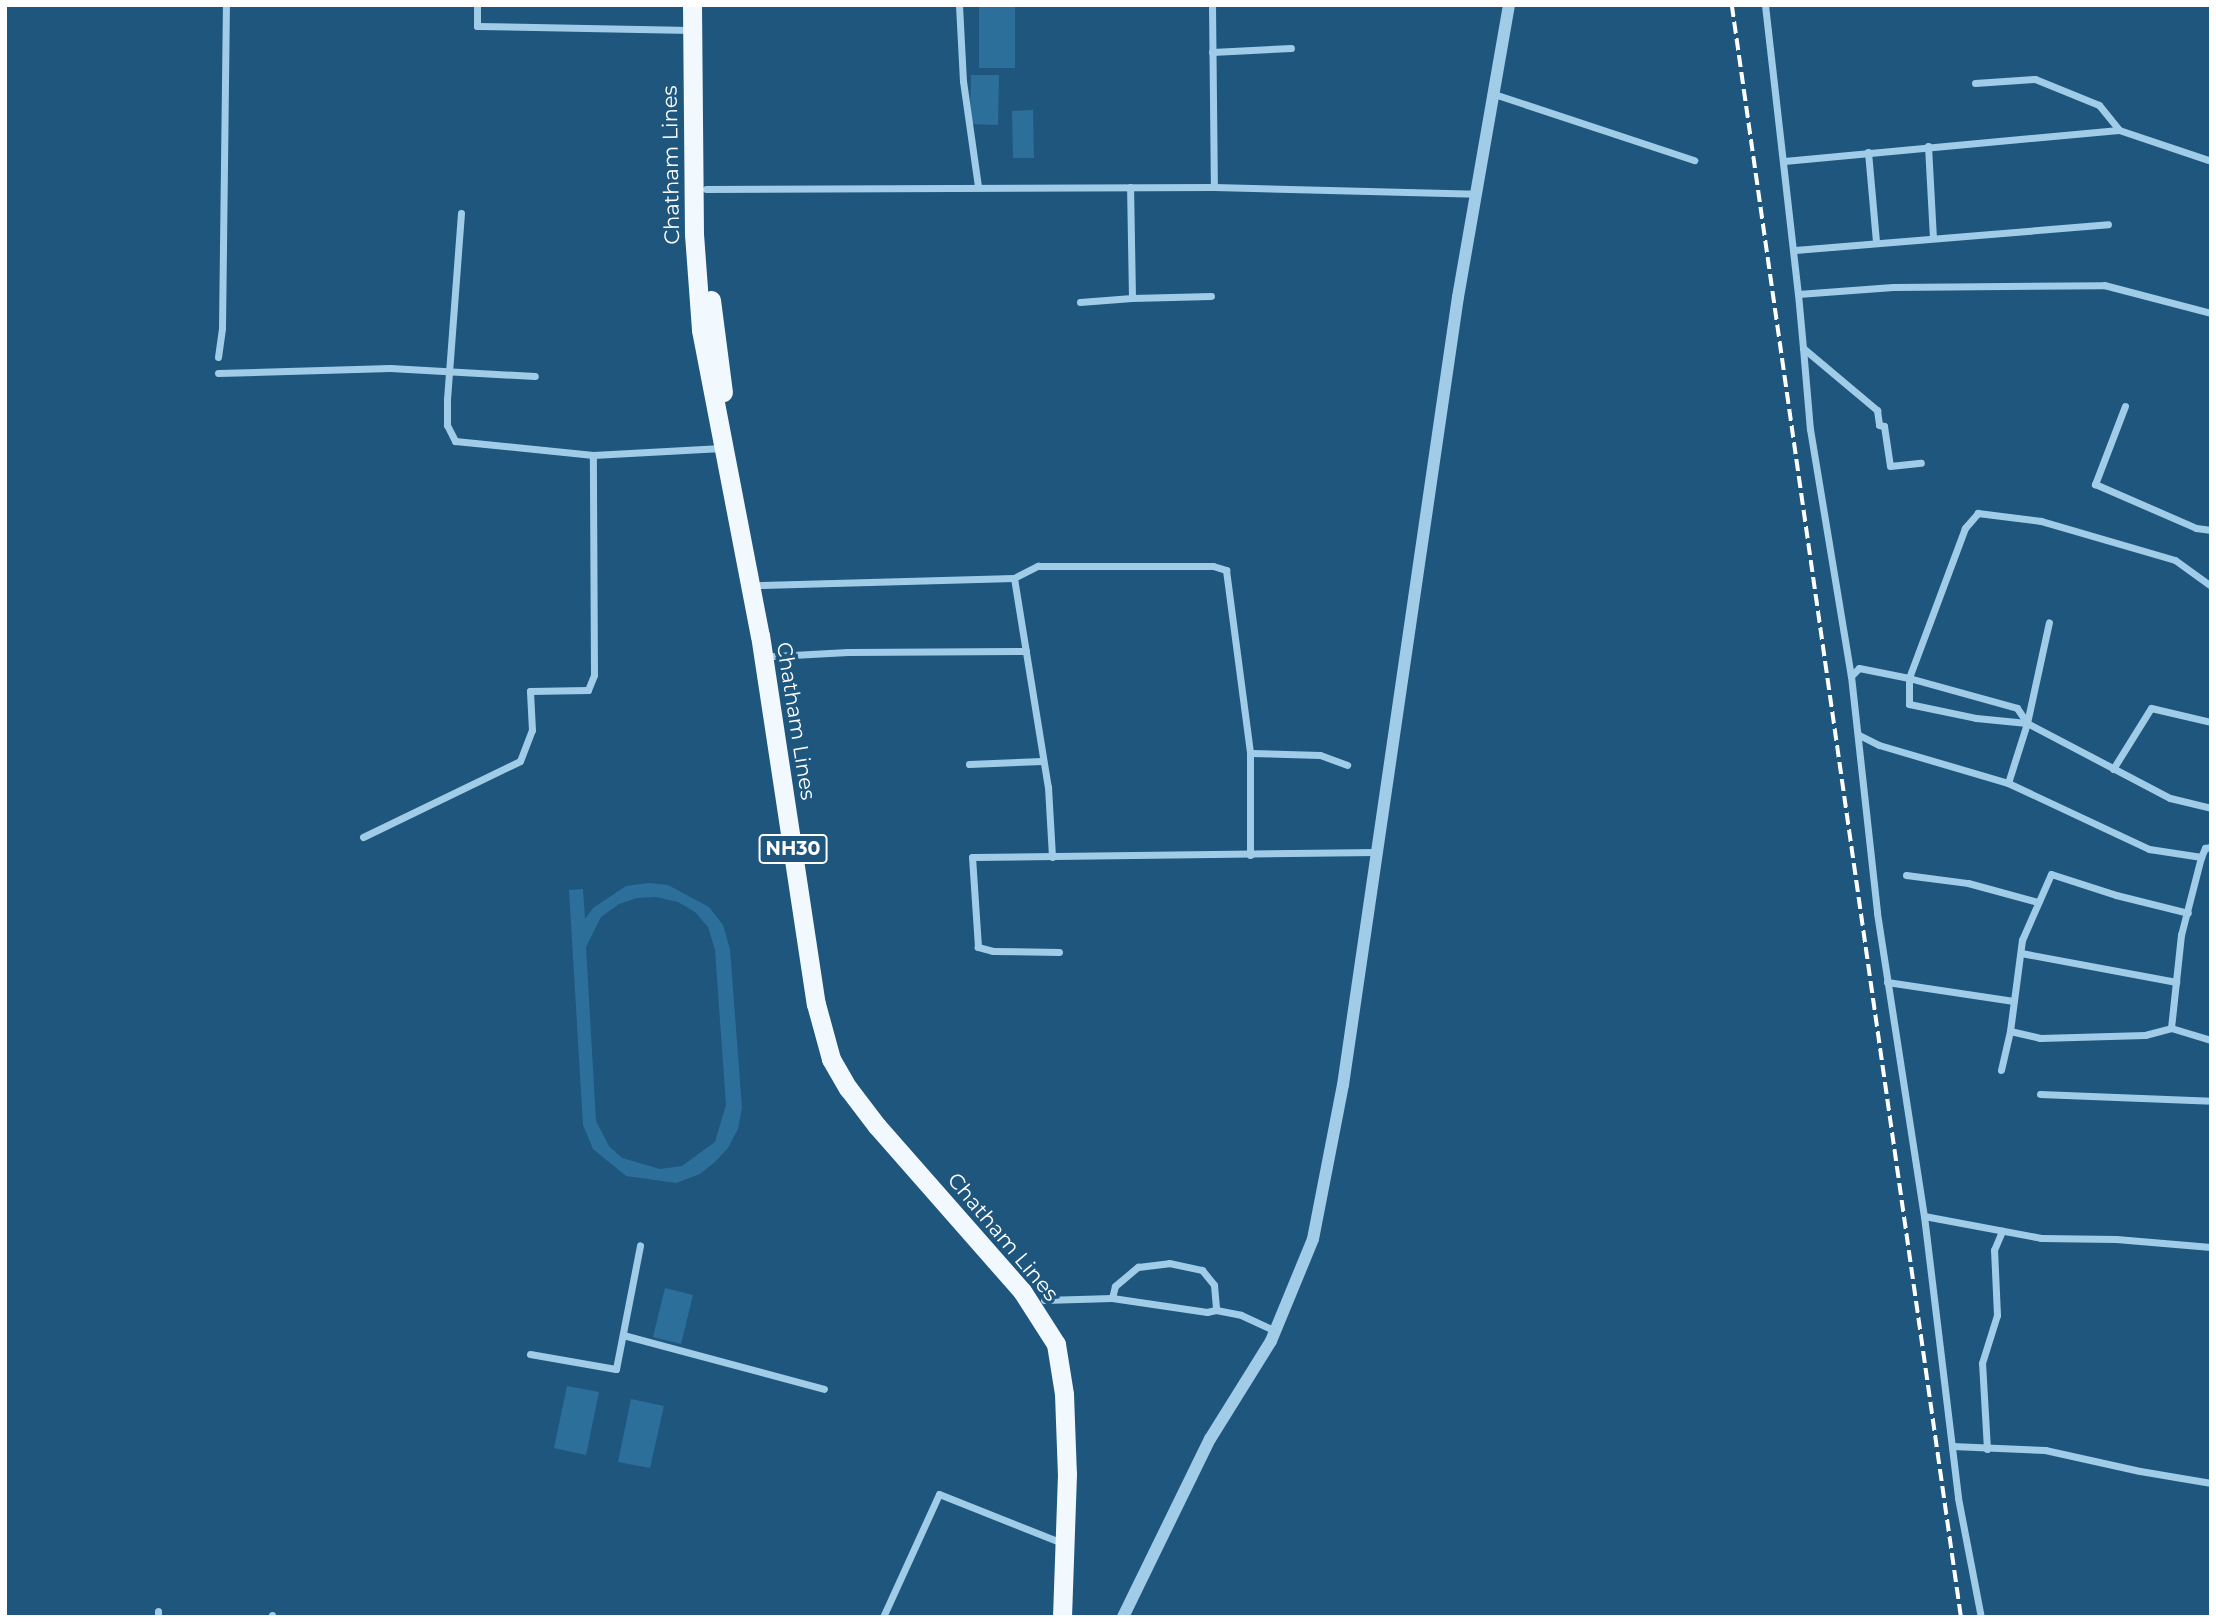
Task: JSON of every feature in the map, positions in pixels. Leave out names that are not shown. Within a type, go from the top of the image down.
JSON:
[{"type":"highway","name":"Chatham Lines","points":[[692,5],[694,234],[701,330],[722,448],[761,585],[829,1013],[841,1053],[861,1086],[1044,1300],[1062,1329],[1073,1366],[1079,1488],[1075,1617]]},
{"type":"highway","name":"Chatham Lines","points":[[703,5],[711,303],[816,1004],[824,1041],[848,1088],[877,1126],[1022,1291],[1056,1344],[1064,1408],[1066,1545],[1062,1617]]},
{"type":"street","points":[[218,357],[224,276],[226,5]]},
{"type":"street","points":[[477,5],[477,26],[692,30]]},
{"type":"street","points":[[960,5],[963,81],[978,186]]},
{"type":"street","points":[[1212,5],[1214,187]]},
{"type":"street","points":[[1123,1617],[1210,1439],[1275,1331],[1313,1239],[1343,1085],[1458,297],[1509,5]]},
{"type":"street","points":[[1765,5],[1795,250],[1810,429],[1851,676],[1887,982],[1923,1216],[1958,1498],[1981,1617]]},
{"type":"street","points":[[1212,52],[1292,48]]},
{"type":"street","points":[[1975,83],[2035,79],[2099,105],[2119,130]]},
{"type":"street","points":[[1493,94],[1694,160]]},
{"type":"street","points":[[1784,162],[1928,146],[2119,130],[2211,161]]},
{"type":"street","points":[[1928,146],[1933,238]]},
{"type":"street","points":[[1868,152],[1876,242]]},
{"type":"street","points":[[1129,187],[1132,298]]},
{"type":"street","points":[[706,189],[1214,187],[1476,194]]},
{"type":"street","points":[[461,213],[449,374],[447,425],[450,437],[455,441],[593,455],[722,448]]},
{"type":"street","points":[[1795,250],[2108,224]]},
{"type":"street","points":[[1798,294],[1893,287],[2104,285],[2211,313]]},
{"type":"street","points":[[1080,302],[1211,296]]},
{"type":"street","points":[[1803,348],[1877,410],[1879,425],[1884,426],[1890,466],[1921,463]]},
{"type":"street","points":[[218,373],[390,368],[449,374],[535,376]]},
{"type":"street","points":[[2125,406],[2095,484],[2196,528],[2211,530]]},
{"type":"street","points":[[363,836],[520,761],[532,730],[530,691],[588,690],[593,676],[593,455]]},
{"type":"street","points":[[2211,586],[2175,561],[2041,521],[1978,513],[1965,528],[1909,678],[1909,704],[1976,718],[2027,723],[2170,798],[2211,809]]},
{"type":"street","points":[[761,585],[1014,578],[1038,566],[1213,566],[1226,570],[1250,753],[1250,855]]},
{"type":"street","points":[[1014,578],[1048,788],[1052,857]]},
{"type":"street","points":[[2008,783],[2027,723],[2049,622]]},
{"type":"street","points":[[774,656],[849,652],[897,654],[1026,651]]},
{"type":"street","points":[[1851,676],[1858,668],[1909,678],[2017,708],[2027,723]]},
{"type":"street","points":[[2113,769],[2151,708],[2211,722]]},
{"type":"street","points":[[1859,735],[1879,745],[2008,783],[2149,849],[2200,857]]},
{"type":"street","points":[[1250,753],[1320,755],[1347,765]]},
{"type":"street","points":[[969,764],[1042,761]]},
{"type":"street","points":[[2171,1028],[2179,946],[2200,857],[2205,848],[2211,847]]},
{"type":"street","points":[[1059,952],[981,950],[976,933],[972,858],[1376,852]]},
{"type":"street","points":[[1906,874],[1968,883],[2038,902]]},
{"type":"street","points":[[2001,1070],[2010,1031],[2022,940],[2051,874],[2116,895],[2188,913]]},
{"type":"street","points":[[2021,954],[2176,982]]},
{"type":"street","points":[[1887,982],[2014,1001]]},
{"type":"street","points":[[2010,1031],[2040,1038],[2145,1035],[2171,1028],[2211,1040]]},
{"type":"street","points":[[2040,1094],[2211,1101]]},
{"type":"street","points":[[1923,1216],[2041,1238],[2116,1239],[2211,1247]]},
{"type":"street","points":[[1987,1449],[1982,1363],[1997,1315],[1994,1250],[2002,1231]]},
{"type":"street","points":[[530,1354],[616,1369],[640,1245]]},
{"type":"street","points":[[1112,1298],[1115,1286],[1138,1267],[1169,1263],[1202,1270],[1214,1284],[1216,1310]]},
{"type":"street","points":[[1044,1300],[1112,1298],[1124,1303],[1207,1312],[1216,1310],[1241,1315],[1275,1331]]},
{"type":"street","points":[[623,1335],[824,1389]]},
{"type":"street","points":[[1952,1446],[2045,1450],[2211,1483]]},
{"type":"street","points":[[883,1617],[939,1493],[1066,1545]]},
{"type":"shaded area","points":[[979,5],[1015,5],[1015,68],[979,68]]},
{"type":"shaded area","points":[[971,75],[999,75],[998,125],[970,124]]},
{"type":"shaded area","points":[[1033,110],[1034,158],[1013,158],[1012,111]]},
{"type":"shaded area","points":[[649,883],[668,885],[709,907],[723,925],[730,949],[742,1108],[738,1129],[728,1148],[716,1161],[700,1174],[676,1183],[626,1176],[593,1149],[583,1125],[569,890],[583,889],[585,919],[593,908],[626,886]],"holes":[[[656,897],[678,902],[695,912],[708,927],[715,950],[726,1105],[715,1142],[682,1166],[660,1169],[622,1158],[609,1146],[596,1121],[586,947],[601,917],[619,904],[637,898]]]},
{"type":"shaded area","points":[[665,1288],[693,1295],[681,1344],[653,1337]]},
{"type":"shaded area","points":[[567,1386],[599,1392],[586,1455],[554,1448]]},
{"type":"shaded area","points":[[631,1399],[664,1406],[650,1468],[618,1462]]},
{"type":"railway","points":[[1732,5],[1961,1617]]}]
